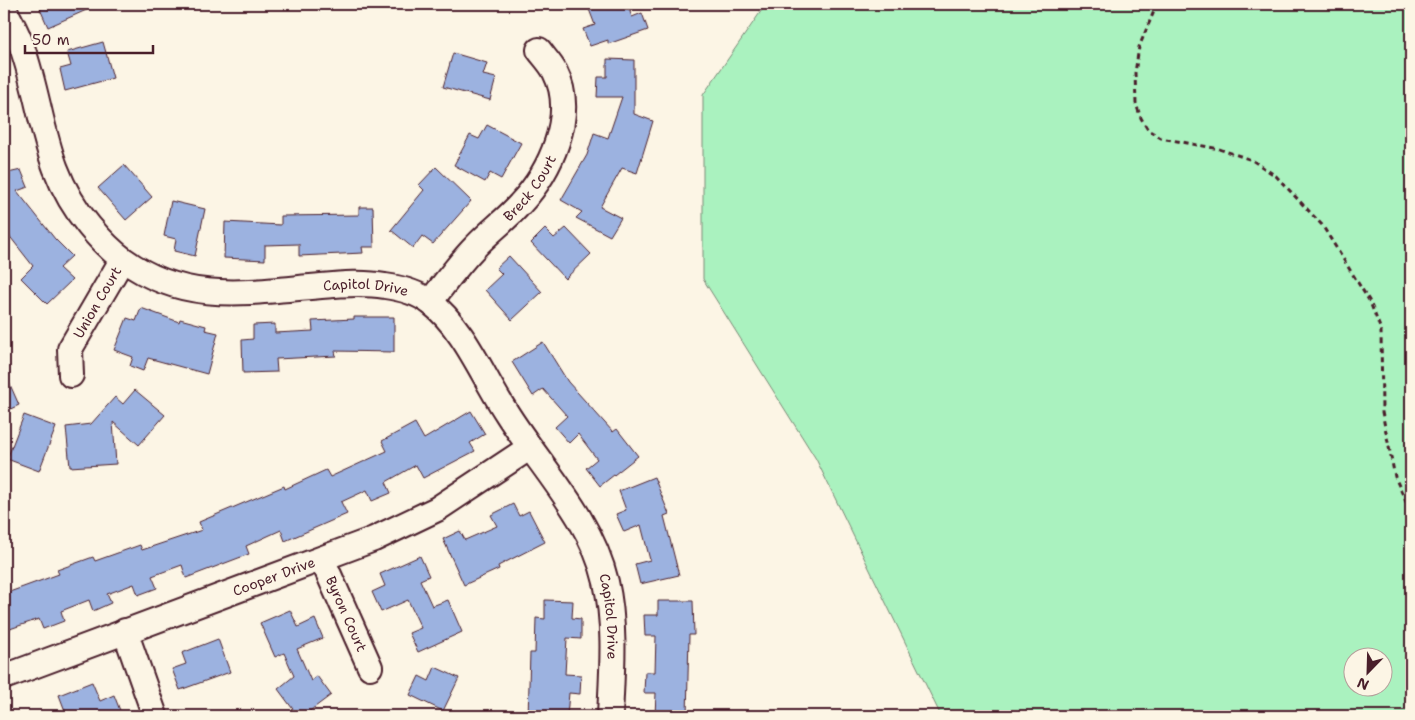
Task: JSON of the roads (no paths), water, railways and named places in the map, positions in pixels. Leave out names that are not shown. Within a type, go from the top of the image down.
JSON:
[{"type":"street","name":"Capitol Drive","points":[[4,8],[22,46],[47,147],[57,177],[74,208],[122,260],[150,276],[178,287],[217,294],[347,284],[384,285],[415,294],[430,302],[462,339],[529,448],[566,497],[595,547],[606,582],[612,622],[610,716]]},
{"type":"street","name":"Breck Court","points":[[430,302],[474,247],[520,204],[543,176],[556,144],[562,110],[561,89],[555,71],[539,50]]},
{"type":"street","name":"Union Court","points":[[71,375],[70,349],[122,260]]},
{"type":"street","name":"Cooper Drive","points":[[4,677],[322,559],[412,523],[452,500],[529,448]]},
{"type":"street","name":"Byron Court","points":[[322,559],[370,668]]},
{"type":"street","points":[[125,632],[156,716]]}]
